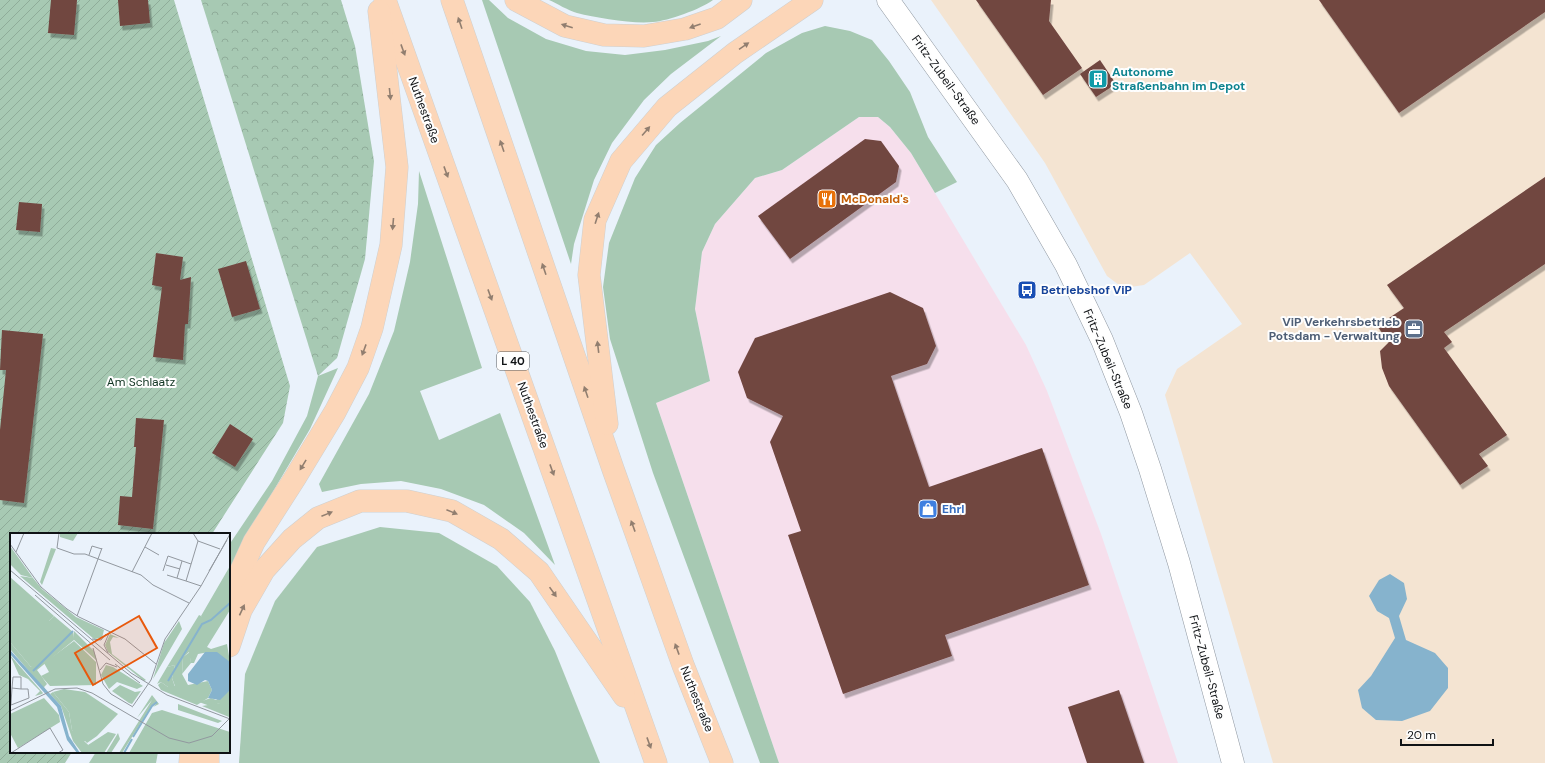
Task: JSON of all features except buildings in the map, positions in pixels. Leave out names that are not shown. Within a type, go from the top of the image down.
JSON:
[{"type":"highway","points":[[230,595],[254,542],[296,478],[335,412],[358,368],[372,328],[391,245],[398,167],[378,0]]},
{"type":"highway","name":"Nuthestraße","points":[[385,0],[656,763]]},
{"type":"highway","name":"Nuthestraße","points":[[452,0],[613,469],[683,665],[722,763]]},
{"type":"highway","points":[[516,0],[565,26],[604,35],[644,36],[685,29],[717,18],[740,0]]},
{"type":"highway","points":[[613,469],[589,275],[595,220],[621,161],[667,107],[735,52],[812,0]]},
{"type":"highway","points":[[230,643],[241,610],[264,570],[292,539],[313,522],[318,518],[360,501],[407,501],[452,511],[502,539],[539,572],[642,722]]},
{"type":"highway","points":[[190,763],[191,753]]},
{"type":"street","name":"Fritz-Zubeil-Straße","points":[[888,0],[1017,180],[1066,265],[1102,340],[1131,413],[1150,469],[1179,563],[1233,763]]},
{"type":"shaded area","points":[[931,0],[1545,0],[1545,763],[1273,763],[1165,395],[1177,369],[1242,324],[1190,253],[1144,285],[1123,288],[1107,276],[1045,163]]},
{"type":"shaded area","points":[[859,117],[878,117],[890,127],[911,153],[1026,345],[1047,391],[1101,534],[1178,763],[779,763],[656,403],[710,381],[695,309],[702,252],[715,224],[755,178],[782,170]]},
{"type":"green space","name":"Am Schlaatz","points":[[0,0],[174,0],[290,386],[283,423],[213,533],[10,533],[10,753],[71,753],[65,763],[0,763]]},
{"type":"green space","points":[[201,0],[341,0],[355,46],[374,161],[365,259],[337,358],[318,376]]},
{"type":"green space","points":[[482,0],[489,0],[508,18],[546,39],[586,51],[625,55],[665,50],[708,41],[721,36],[671,74],[644,100],[612,143],[594,180],[574,244],[571,264]]},
{"type":"green space","points":[[549,0],[713,0],[693,11],[675,17],[653,22],[635,22],[594,17],[577,13]]},
{"type":"green space","points":[[825,26],[850,31],[872,40],[889,61],[910,92],[928,137],[957,182],[935,193],[911,153],[890,127],[878,117],[859,117],[782,170],[755,178],[715,224],[702,252],[695,309],[710,381],[656,403],[779,763],[760,763],[653,473],[610,339],[603,287],[609,243],[635,178],[656,145],[680,123],[766,53],[802,33]]},
{"type":"green space","points":[[419,171],[482,368],[420,391],[439,440],[500,413],[555,565],[524,533],[484,505],[441,489],[401,481],[361,484],[322,492],[319,484],[369,394],[394,331],[410,262],[418,204]]},
{"type":"green space","points":[[338,368],[310,429],[245,539],[230,568],[230,544],[272,481],[307,416],[318,376]]},
{"type":"green space","points":[[380,527],[439,533],[497,566],[530,602],[555,651],[600,763],[239,763],[245,674],[275,601],[317,547]]},
{"type":"green space","points":[[95,753],[158,753],[156,763],[89,763]]},
{"type":"water","points":[[1390,574],[1404,583],[1407,599],[1399,616],[1406,640],[1435,653],[1448,668],[1448,688],[1430,711],[1402,721],[1376,720],[1362,708],[1358,690],[1371,676],[1395,638],[1389,618],[1377,611],[1369,596],[1379,580]]},
{"type":"place","name":"Autonome Straßenbahn im Depot","points":[[1098,79]]},
{"type":"place","name":"McDonald's","points":[[827,199]]},
{"type":"place","name":"Betriebshof ViP","points":[[1027,290]]},
{"type":"place","name":"ViP Verkehrsbetrieb Potsdam - Verwaltung","points":[[1414,329]]},
{"type":"place","name":"Ehrl","points":[[928,509]]}]
